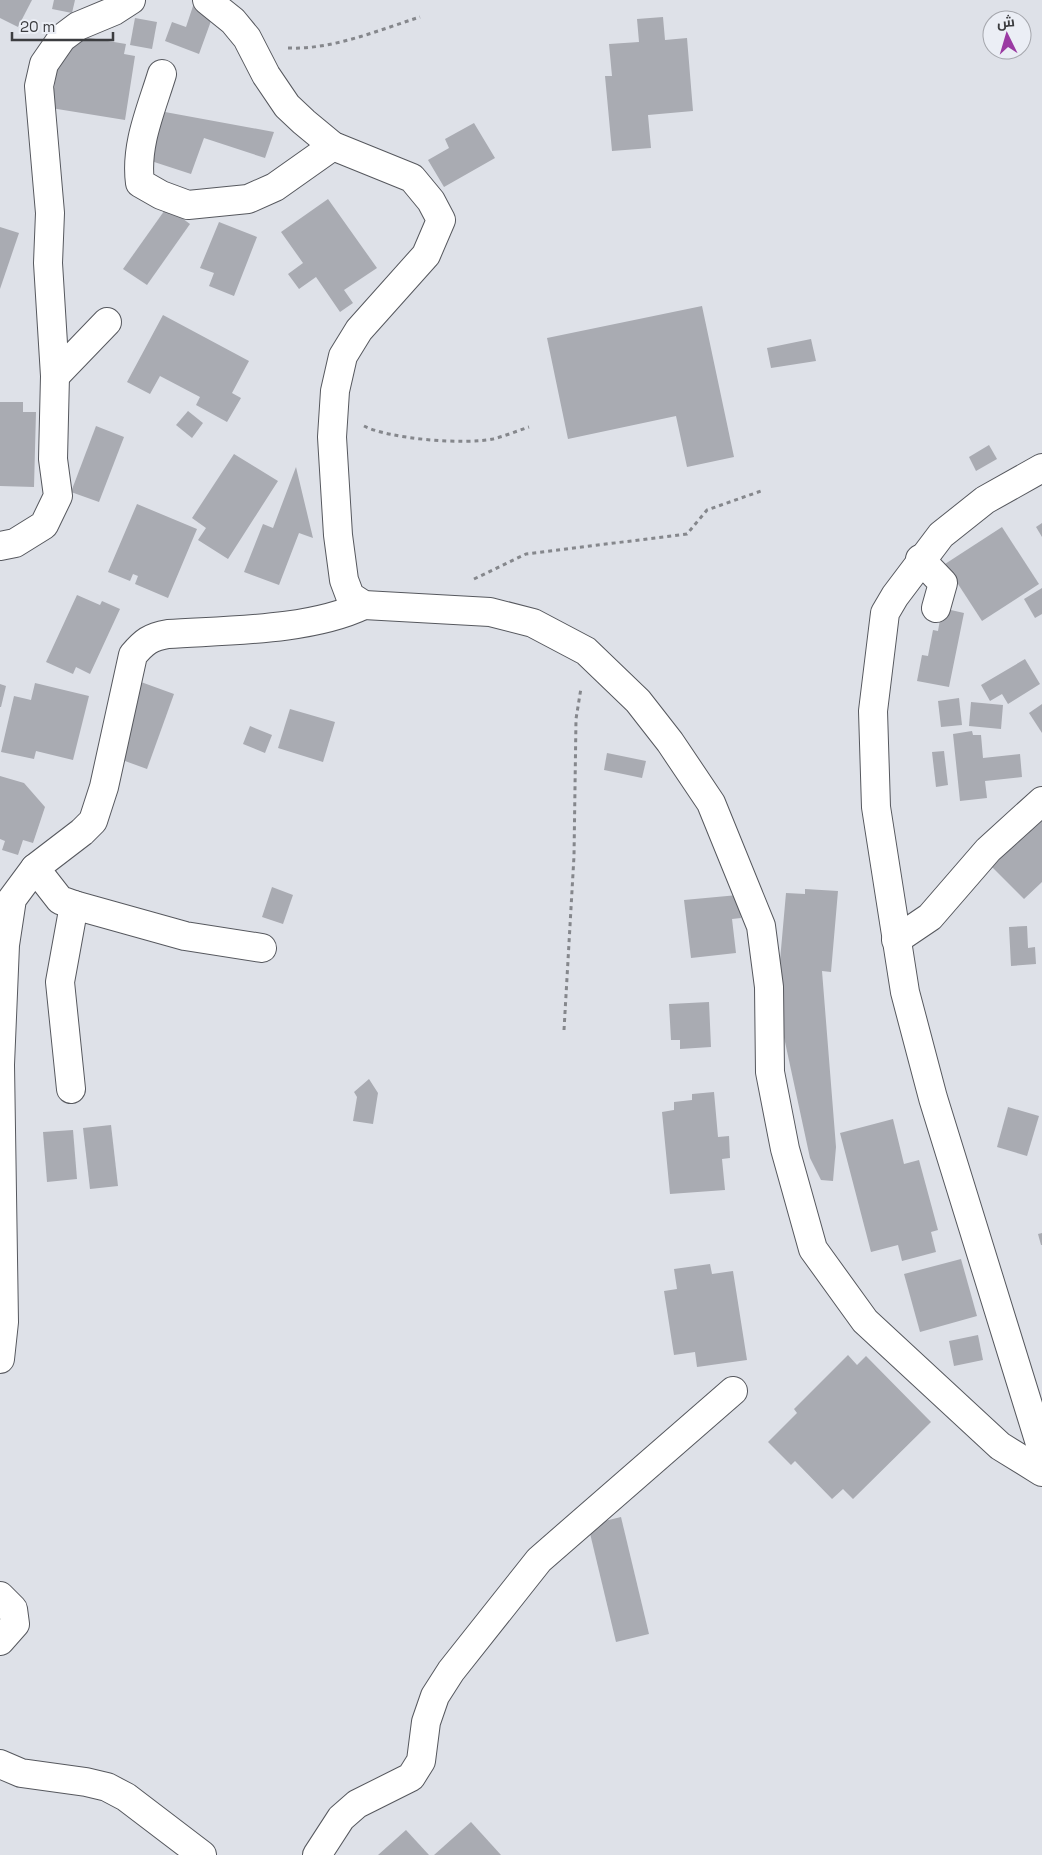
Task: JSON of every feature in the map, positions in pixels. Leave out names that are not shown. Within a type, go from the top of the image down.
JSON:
[{"type":"street","points":[[0,546],[15,543],[44,525],[58,496],[52,460],[55,376],[48,263],[50,213],[39,86],[44,64],[62,38],[78,26],[114,11],[130,0]]},
{"type":"street","points":[[206,0],[233,21],[247,38],[266,75],[287,106],[333,146],[412,178],[431,201],[441,220],[426,255],[360,330],[343,356],[335,391],[332,437],[338,535],[344,580],[350,596],[364,605]]},
{"type":"street","points":[[162,74],[141,139],[138,167],[140,183],[161,195],[188,204],[248,199],[275,187],[333,146]]},
{"type":"street","points":[[55,376],[107,322]]},
{"type":"street","points":[[1042,468],[985,500],[940,535],[894,596],[885,613],[873,711],[876,807],[905,992],[933,1098],[1042,1450]]},
{"type":"street","points":[[920,560],[943,583],[936,608]]},
{"type":"street","points":[[0,1359],[4,1322],[0,1064],[5,945],[12,899],[36,868],[93,821],[104,787],[133,655],[144,641],[152,637],[168,634],[263,627],[330,618],[364,605],[490,612],[532,623],[586,651],[638,701],[670,742],[711,803],[758,919],[769,987],[770,1072],[785,1149],[813,1250],[865,1321],[1000,1446],[1042,1472]]},
{"type":"street","points":[[896,940],[930,917],[988,850],[1042,801]]},
{"type":"street","points":[[36,868],[60,900],[74,905],[185,936],[262,948]]},
{"type":"street","points":[[71,1089],[60,982],[74,905]]},
{"type":"street","points":[[317,1855],[341,1818],[357,1804],[411,1777],[421,1761],[426,1722],[435,1696],[451,1671],[539,1560],[733,1391]]},
{"type":"street","points":[[0,1596],[13,1609],[14,1624],[0,1641]]},
{"type":"street","points":[[0,1764],[20,1773],[86,1782],[107,1787],[126,1797],[202,1855]]},
{"type":"path","points":[[247,38],[278,48],[299,49],[369,34],[420,17]]},
{"type":"path","points":[[335,391],[365,427],[392,434],[447,442],[492,439],[530,427]]},
{"type":"path","points":[[468,582],[526,554],[687,534],[707,510],[761,491]]},
{"type":"path","points":[[564,1030],[574,856],[576,719],[586,651]]},
{"type":"building","points":[[0,0],[32,0],[18,27],[0,18]]},
{"type":"building","points":[[54,0],[75,0],[72,13],[52,9]]},
{"type":"building","points":[[194,3],[215,10],[199,54],[165,41],[172,22],[186,27]]},
{"type":"building","points":[[663,17],[665,40],[687,38],[693,111],[648,115],[651,148],[612,151],[605,76],[612,76],[609,44],[639,42],[637,19]]},
{"type":"building","points":[[135,18],[157,22],[152,49],[130,45]]},
{"type":"building","points":[[72,35],[126,44],[124,54],[135,56],[125,120],[51,108],[60,50]]},
{"type":"building","points":[[165,112],[274,132],[265,158],[204,138],[191,174],[148,160]]},
{"type":"building","points":[[474,123],[495,158],[444,187],[428,160],[449,148],[445,139]]},
{"type":"building","points":[[328,199],[377,268],[344,290],[353,303],[340,312],[316,277],[299,289],[288,274],[303,263],[281,232]]},
{"type":"building","points":[[167,207],[190,224],[147,285],[123,269]]},
{"type":"building","points":[[219,222],[257,237],[234,296],[209,286],[214,273],[200,268]]},
{"type":"building","points":[[0,227],[19,233],[0,289]]},
{"type":"building","points":[[702,306],[734,457],[687,467],[676,416],[568,439],[547,338]]},
{"type":"building","points":[[163,315],[249,361],[232,393],[241,398],[227,422],[196,405],[200,397],[160,376],[150,394],[127,382]]},
{"type":"building","points":[[811,339],[816,361],[771,368],[767,348]]},
{"type":"building","points":[[0,402],[23,402],[23,412],[36,412],[34,487],[0,486]]},
{"type":"building","points":[[188,411],[203,423],[192,438],[176,425]]},
{"type":"building","points":[[96,426],[124,437],[99,502],[71,492]]},
{"type":"building","points":[[989,445],[997,459],[976,471],[969,457]]},
{"type":"building","points":[[234,454],[278,481],[228,559],[198,540],[206,528],[192,518]]},
{"type":"building","points":[[296,467],[313,538],[299,533],[279,585],[244,572],[263,524],[273,528]]},
{"type":"building","points":[[137,504],[197,529],[168,598],[135,584],[138,576],[133,574],[130,581],[108,572]]},
{"type":"building","points":[[1042,523],[1042,537],[1036,527]]},
{"type":"building","points":[[1002,527],[1039,584],[982,621],[945,564]]},
{"type":"building","points":[[1042,588],[1042,614],[1035,618],[1024,599]]},
{"type":"building","points":[[77,595],[100,605],[102,601],[120,609],[90,674],[76,667],[73,674],[46,662]]},
{"type":"building","points":[[942,608],[964,613],[949,687],[917,681],[922,655],[928,656],[933,630],[938,631]]},
{"type":"building","points":[[1025,659],[1040,684],[1008,704],[1002,694],[990,701],[981,685]]},
{"type":"building","points":[[141,682],[174,694],[147,769],[114,757]]},
{"type":"building","points":[[35,683],[89,696],[73,760],[36,751],[34,759],[1,752],[14,696],[31,700]]},
{"type":"building","points":[[0,684],[6,686],[1,707],[0,707]]},
{"type":"building","points":[[959,698],[962,725],[941,727],[938,701]]},
{"type":"building","points":[[971,702],[1003,705],[1001,729],[969,726]]},
{"type":"building","points":[[1042,704],[1042,733],[1029,713]]},
{"type":"building","points":[[290,709],[335,722],[323,762],[278,748]]},
{"type":"building","points":[[250,726],[272,735],[265,753],[243,744]]},
{"type":"building","points":[[972,731],[973,735],[981,735],[983,758],[1020,754],[1022,777],[985,781],[987,798],[960,801],[953,734]]},
{"type":"building","points":[[944,751],[948,785],[936,787],[932,752]]},
{"type":"building","points":[[607,753],[646,761],[642,778],[604,770]]},
{"type":"building","points":[[0,776],[24,783],[45,807],[33,843],[23,840],[18,855],[2,850],[5,841],[0,839]]},
{"type":"building","points":[[1042,819],[1042,882],[1024,899],[992,867],[1015,844],[1010,839]]},
{"type":"building","points":[[272,887],[293,895],[283,924],[262,917]]},
{"type":"building","points":[[805,889],[838,891],[831,972],[822,971],[836,1147],[833,1181],[821,1180],[810,1158],[779,1014],[778,983],[786,893],[805,894]]},
{"type":"building","points":[[738,895],[741,918],[732,919],[736,953],[691,958],[684,900]]},
{"type":"building","points":[[1027,926],[1028,948],[1035,947],[1036,964],[1011,966],[1009,927]]},
{"type":"building","points":[[709,1002],[711,1047],[680,1049],[680,1040],[671,1040],[669,1004]]},
{"type":"building","points":[[369,1079],[378,1093],[373,1124],[353,1121],[357,1097],[354,1092]]},
{"type":"building","points":[[714,1092],[718,1137],[729,1136],[730,1158],[722,1159],[725,1190],[670,1194],[662,1112],[674,1110],[674,1102],[692,1100],[692,1094]]},
{"type":"building","points":[[1008,1107],[1039,1116],[1027,1156],[997,1147]]},
{"type":"building","points":[[893,1119],[904,1164],[919,1160],[938,1230],[931,1232],[936,1252],[902,1261],[898,1245],[871,1252],[840,1133]]},
{"type":"building","points":[[111,1125],[118,1186],[90,1189],[83,1128]]},
{"type":"building","points":[[73,1130],[77,1179],[47,1182],[43,1132]]},
{"type":"building","points":[[1042,1233],[1042,1245],[1041,1245],[1038,1234]]},
{"type":"building","points":[[961,1259],[977,1316],[920,1332],[904,1274]]},
{"type":"building","points":[[710,1264],[712,1274],[733,1271],[747,1360],[697,1367],[695,1352],[674,1355],[664,1291],[677,1289],[674,1269]]},
{"type":"building","points":[[978,1335],[983,1360],[954,1366],[949,1341]]},
{"type":"building","points":[[848,1355],[857,1365],[866,1356],[931,1422],[853,1499],[843,1489],[832,1499],[795,1461],[791,1465],[768,1442],[797,1413],[794,1409]]},
{"type":"building","points":[[621,1517],[649,1634],[616,1642],[588,1525]]},
{"type":"building","points":[[471,1822],[501,1855],[434,1855]]},
{"type":"building","points":[[406,1830],[429,1855],[378,1855]]}]
